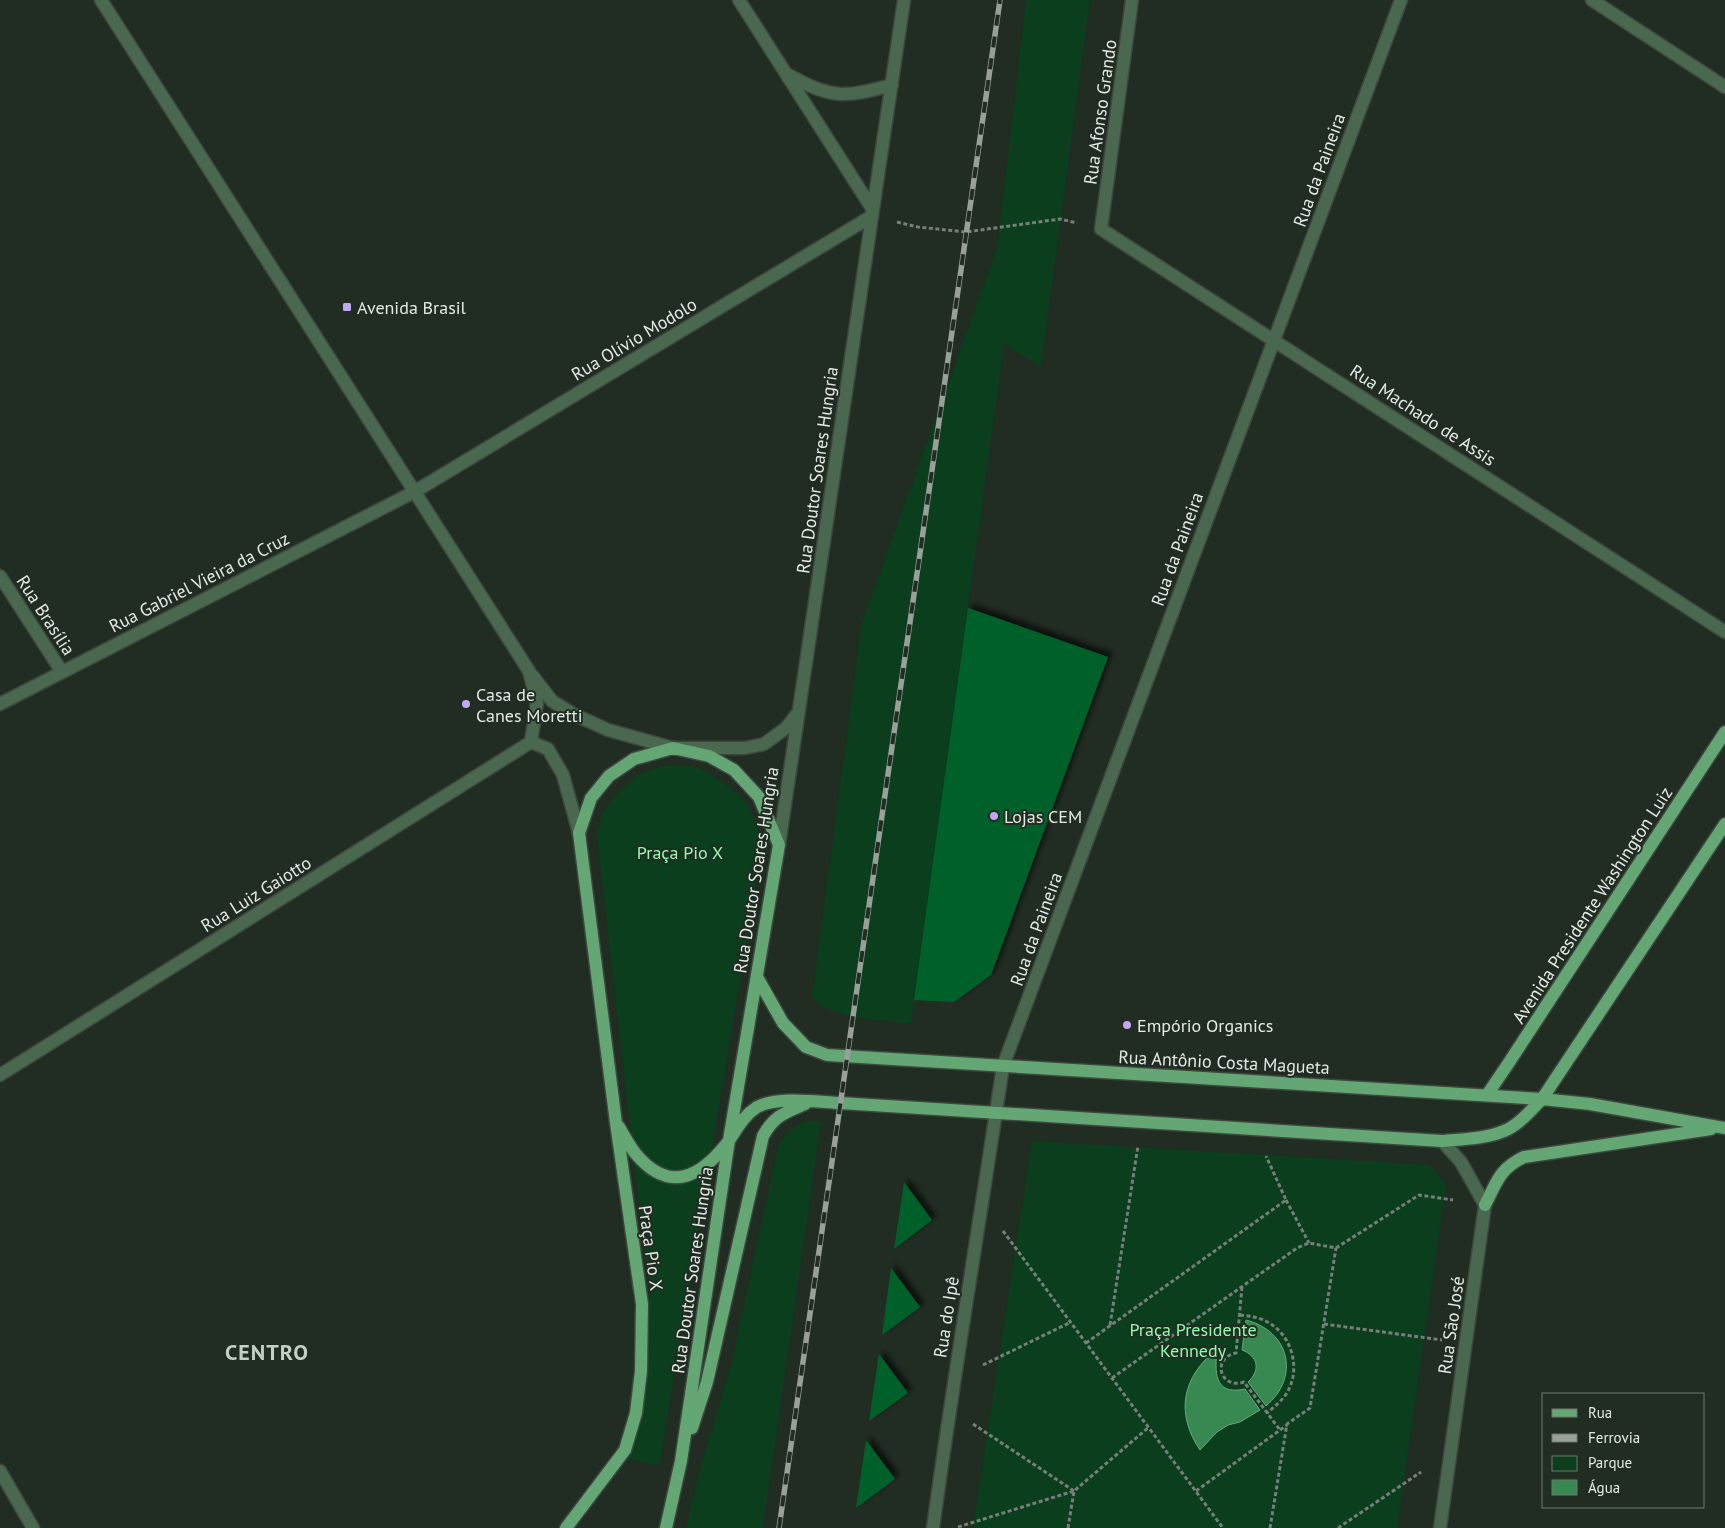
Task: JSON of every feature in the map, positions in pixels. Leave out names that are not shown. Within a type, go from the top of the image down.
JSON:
[{"type":"main road","name":"Avenida Presidente Washington Luiz","points":[[1486,1095],[1725,732]]},
{"type":"main road","name":"Praça Pio X","points":[[566,1528],[626,1450],[636,1413],[641,1371],[642,1304],[616,1123],[579,833],[591,798],[609,776],[634,759],[673,748],[709,756],[734,770],[758,797],[779,846]]},
{"type":"main road","points":[[616,1123],[634,1152],[646,1164],[659,1174],[677,1178],[696,1173],[712,1161],[729,1140],[743,1118],[758,1107],[779,1101],[1442,1140],[1483,1137],[1505,1131],[1527,1115],[1542,1098],[1725,824]]},
{"type":"main road","name":"Rua Doutor Soares Hungria","points":[[666,1528],[681,1461],[729,1140],[779,846]]},
{"type":"main road","name":"Rua Antônio Costa Magueta","points":[[757,977],[783,1023],[806,1047],[827,1055],[1542,1098],[1590,1104],[1724,1127]]},
{"type":"main road","points":[[681,1461],[707,1382],[763,1136],[770,1124],[781,1114],[811,1102]]},
{"type":"main road","points":[[1485,1205],[1499,1177],[1510,1164],[1524,1157],[1724,1127]]},
{"type":"street","points":[[101,0],[528,671],[537,702],[531,742]]},
{"type":"street","points":[[739,0],[873,213]]},
{"type":"street","name":"Rua Doutor Soares Hungria","points":[[779,846],[904,0]]},
{"type":"street","name":"Rua Afonso Grando","points":[[1102,229],[1132,0]]},
{"type":"street","name":"Rua da Paineira","points":[[996,1113],[1003,1066],[1401,0]]},
{"type":"street","points":[[1592,0],[1725,88]]},
{"type":"street","points":[[785,73],[810,87],[834,94],[846,95],[892,85]]},
{"type":"street","name":"Rua Olívio Modolo","points":[[414,492],[873,213]]},
{"type":"street","name":"Rua Machado de Assis","points":[[1102,229],[1725,632]]},
{"type":"street","name":"Rua Gabriel Vieira da Cruz","points":[[0,704],[414,492]]},
{"type":"street","name":"Rua Brasília","points":[[0,576],[62,672]]},
{"type":"street","name":"Praça Pio X","points":[[528,671],[552,701],[573,714],[608,730],[673,748],[745,748],[764,744],[786,728],[798,713]]},
{"type":"street","name":"Praça Pio X","points":[[531,742],[548,749],[563,775],[579,833]]},
{"type":"street","name":"Rua Luiz Gaiotto","points":[[0,1075],[531,742]]},
{"type":"street","name":"Rua do Ipê","points":[[934,1528],[954,1379],[996,1113]]},
{"type":"street","points":[[1442,1140],[1462,1162],[1485,1205]]},
{"type":"street","name":"Rua São José","points":[[1440,1528],[1485,1205]]},
{"type":"street","points":[[0,1471],[33,1528]]},
{"type":"path","points":[[873,213],[918,227],[966,232],[1060,219],[1102,229]]},
{"type":"path","points":[[1109,1326],[1142,1122]]},
{"type":"path","points":[[1253,1129],[1286,1200],[1309,1243]]},
{"type":"path","points":[[1112,1378],[1296,1248],[1309,1243],[1336,1248],[1419,1195],[1485,1205]]},
{"type":"path","points":[[1086,1343],[1286,1200]]},
{"type":"path","points":[[983,1204],[1223,1528]]},
{"type":"path","points":[[1196,1491],[1310,1408],[1336,1248]]},
{"type":"path","points":[[1242,1286],[1236,1353],[1227,1356],[1221,1370],[1224,1378],[1229,1382],[1238,1384],[1244,1382],[1280,1430]]},
{"type":"path","points":[[1240,1315],[1253,1316],[1269,1322],[1282,1333],[1290,1348],[1294,1364],[1292,1381],[1285,1396],[1267,1413]]},
{"type":"path","points":[[954,1379],[1071,1322]]},
{"type":"path","points":[[1324,1324],[1466,1344]]},
{"type":"path","points":[[950,1408],[1074,1491]]},
{"type":"path","points":[[1270,1528],[1287,1424]]},
{"type":"path","points":[[955,1528],[1074,1491],[1149,1427]]},
{"type":"path","points":[[1338,1528],[1451,1452]]},
{"type":"path","points":[[1068,1528],[1074,1491]]},
{"type":"green space","points":[[1026,0],[1090,0],[1041,367],[1004,344],[911,1024],[872,1020],[831,1010],[812,997],[862,622],[997,249]]},
{"type":"green space","name":"Praça Pio X","points":[[683,765],[702,769],[731,788],[747,804],[758,828],[761,854],[659,1466],[626,1458],[645,1397],[649,1356],[650,1302],[597,836],[603,812],[618,793],[637,775],[662,766]]},
{"type":"green space","points":[[813,1121],[821,1122],[763,1528],[686,1528],[700,1469],[731,1365],[778,1147],[796,1126]]},
{"type":"green space","name":"Praça Presidente Kennedy","points":[[1032,1141],[1430,1165],[1446,1185],[1397,1528],[973,1528]]},
{"type":"water","points":[[1246,1320],[1261,1326],[1272,1334],[1280,1344],[1285,1356],[1286,1369],[1284,1381],[1277,1394],[1266,1406],[1248,1382],[1255,1373],[1256,1364],[1252,1356],[1242,1350]]},
{"type":"water","points":[[1217,1349],[1216,1366],[1218,1380],[1227,1389],[1245,1389],[1260,1410],[1240,1422],[1228,1425],[1217,1432],[1200,1450],[1187,1423],[1186,1396],[1196,1371]]},
{"type":"building","name":"Lojas CEM","points":[[968,608],[1108,657],[991,975],[954,1002],[914,1000]]},
{"type":"building","points":[[904,1182],[932,1220],[894,1249]]},
{"type":"building","points":[[891,1268],[920,1307],[882,1335]]},
{"type":"building","points":[[879,1354],[908,1393],[869,1421]]},
{"type":"building","points":[[866,1440],[895,1479],[856,1508]]},
{"type":"railway","points":[[779,1528],[1000,0]]},
{"type":"place","name":"Avenida Brasil","points":[[347,307]]},
{"type":"place","name":"Casa de Canes Moretti","points":[[466,704]]},
{"type":"place","name":"Lojas CEM","points":[[994,816]]},
{"type":"place","name":"Empório Organics","points":[[1127,1025]]},
{"type":"district","name":"CENTRO","points":[[267,1352]]}]
